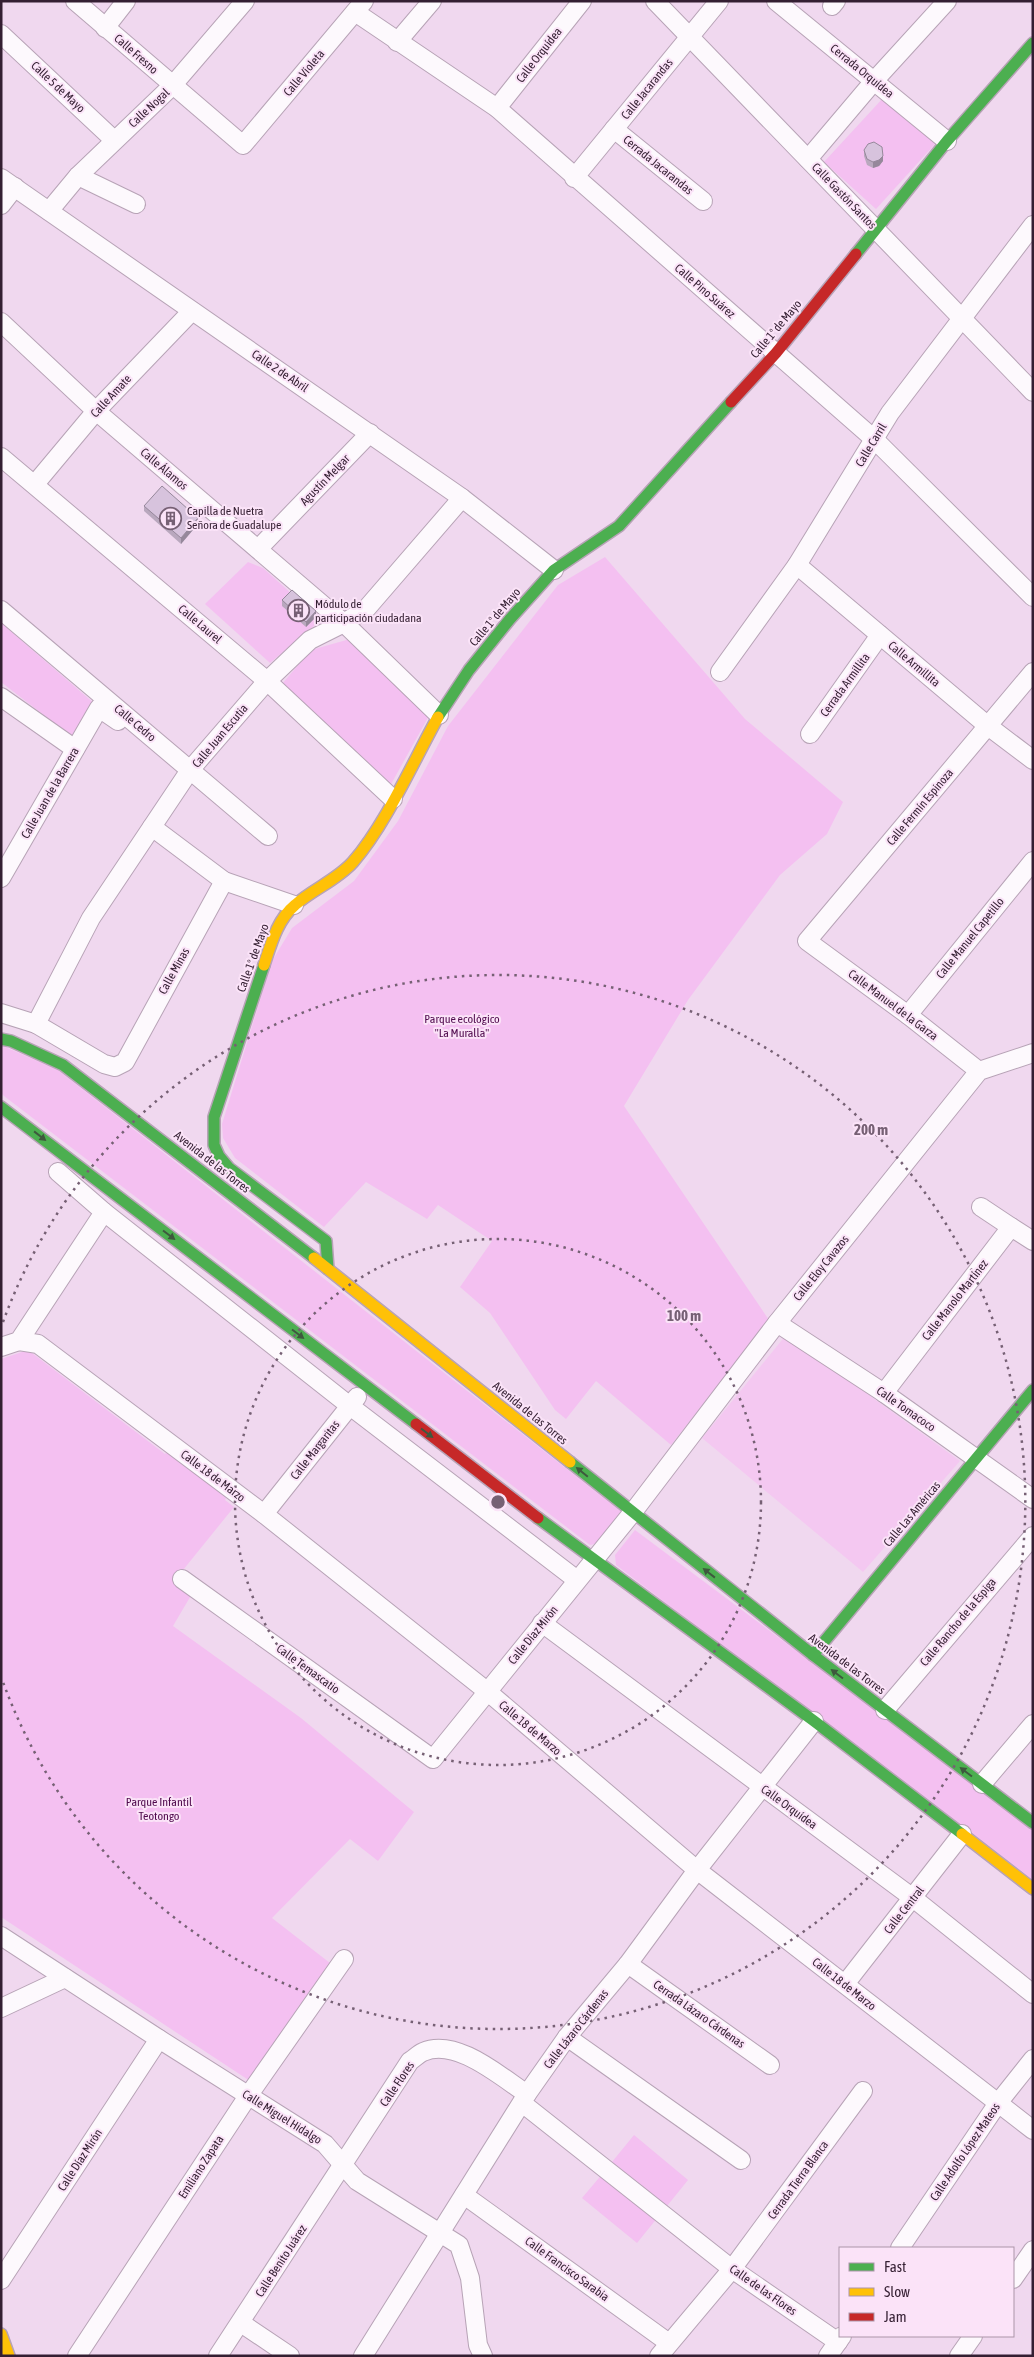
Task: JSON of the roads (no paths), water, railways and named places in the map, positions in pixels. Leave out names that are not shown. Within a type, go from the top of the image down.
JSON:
[{"type":"main road","name":"Calle 1º de Mayo","points":[[328,1269],[326,1241],[229,1168],[216,1154],[212,1140],[214,1117],[276,930],[294,905],[329,882],[352,863],[374,836],[439,715],[469,670],[510,619],[554,570],[619,526],[776,353],[947,142],[1033,43]]},
{"type":"main road","name":"Avenida de las Torres","points":[[1,1039],[11,1041],[63,1065],[328,1269],[812,1655],[1033,1823]]},
{"type":"main road","points":[[1,1107],[594,1560],[814,1721],[1033,1889]]},
{"type":"main road","name":"Calle Las Américas","points":[[812,1655],[1033,1390]]},
{"type":"main road","points":[[1,2334],[8,2356]]},
{"type":"street","name":"Calle Fresno","points":[[74,1],[243,145]]},
{"type":"street","points":[[105,28],[126,1]]},
{"type":"street","name":"Calle Nogal","points":[[49,211],[78,176],[172,86],[245,1]]},
{"type":"street","points":[[397,42],[432,1]]},
{"type":"street","name":"Calle Orquídea","points":[[497,108],[582,1]]},
{"type":"street","name":"Calle Gastón Santos","points":[[655,1],[1033,392]]},
{"type":"street","name":"Calle Jacarandas","points":[[574,178],[719,1]]},
{"type":"street","name":"Cerrada Orquídea","points":[[776,1],[947,142]]},
{"type":"street","points":[[808,159],[874,81],[947,1]]},
{"type":"street","name":"Calle Pino Suárez","points":[[360,7],[397,42],[497,108],[574,178],[874,439],[1033,597]]},
{"type":"street","name":"Calle Violeta","points":[[243,145],[360,7]]},
{"type":"street","name":"Calle 5 de Mayo","points":[[1,34],[114,140]]},
{"type":"street","name":"Cerrada Jacarandas","points":[[614,129],[703,201]]},
{"type":"street","points":[[78,176],[136,204]]},
{"type":"street","points":[[1,205],[8,182]]},
{"type":"street","name":"Calle 2 de Abril","points":[[8,182],[462,498],[554,570]]},
{"type":"street","name":"Calle Carril","points":[[720,672],[796,566],[890,413],[1033,225]]},
{"type":"street","name":"Calle Amate","points":[[35,484],[96,411],[192,311]]},
{"type":"street","name":"Calle Álamos","points":[[1,322],[96,411],[344,624],[439,715]]},
{"type":"street","name":"Agustín Melgar","points":[[258,549],[370,434]]},
{"type":"street","name":"Calle Laurel","points":[[1,457],[267,681],[393,799]]},
{"type":"street","name":"Calle Juan Escutia","points":[[36,1024],[92,918],[190,770],[267,681],[310,640],[344,624],[367,608],[462,498]]},
{"type":"street","name":"Calle Armillita","points":[[796,566],[988,726],[1033,760]]},
{"type":"street","name":"Calle Cedro","points":[[1,610],[268,836]]},
{"type":"street","name":"Cerrada Armillita","points":[[810,734],[880,636]]},
{"type":"street","name":"Calle Fermín Espinoza","points":[[807,941],[1033,672]]},
{"type":"street","points":[[1,697],[75,749]]},
{"type":"street","name":"Calle Juan de la Barrera","points":[[1,878],[99,708],[134,731],[151,737]]},
{"type":"street","points":[[152,826],[224,881],[294,905]]},
{"type":"street","name":"Calle Manuel Capetillo","points":[[908,1015],[1033,861]]},
{"type":"street","name":"Calle Minas","points":[[36,1024],[104,1064],[115,1067],[125,1062],[224,881]]},
{"type":"street","name":"Calle Manuel de la Garza","points":[[807,941],[908,1015],[979,1071]]},
{"type":"street","points":[[1,1014],[36,1024]]},
{"type":"street","points":[[979,1071],[1033,1053]]},
{"type":"street","name":"Calle Eloy Cavazos","points":[[633,1512],[777,1324],[979,1071]]},
{"type":"street","points":[[58,1172],[104,1212],[350,1406],[577,1580]]},
{"type":"street","points":[[981,1207],[1033,1241]]},
{"type":"street","points":[[1,1346],[19,1341],[104,1212]]},
{"type":"street","name":"Calle Manolo Martínez","points":[[884,1393],[1011,1227]]},
{"type":"street","name":"Calle Tomacoco","points":[[777,1324],[884,1393],[1033,1499]]},
{"type":"street","name":"Calle 18 de Marzo","points":[[19,1341],[38,1344],[264,1514],[488,1692],[697,1870],[1033,2130]]},
{"type":"street","name":"Calle Margaritas","points":[[264,1514],[366,1386]]},
{"type":"street","name":"Calle Díaz Mirón","points":[[433,1759],[633,1512]]},
{"type":"street","name":"Calle Rancho de la Espiga","points":[[885,1710],[1033,1536]]},
{"type":"street","name":"Calle Temascatio","points":[[182,1579],[433,1759]]},
{"type":"street","name":"Calle Orquídea","points":[[542,1623],[762,1788],[913,1898],[1033,1994]]},
{"type":"street","name":"Calle Lázaro Cárdenas","points":[[363,2356],[439,2233],[567,2037],[628,1964],[697,1870],[814,1721]]},
{"type":"street","points":[[982,1784],[1033,1724]]},
{"type":"street","name":"Calle Central","points":[[845,1984],[962,1834]]},
{"type":"street","name":"Calle Miguel Hidalgo","points":[[1,1936],[325,2144],[357,2181],[459,2245],[470,2278],[478,2345],[483,2356]]},
{"type":"street","name":"Emiliano Zapata","points":[[77,2356],[248,2096],[344,1959]]},
{"type":"street","name":"Cerrada Lázaro Cárdenas","points":[[628,1964],[770,2065]]},
{"type":"street","points":[[1,2008],[64,1978]]},
{"type":"street","points":[[567,2037],[741,2160]]},
{"type":"street","name":"Calle Díaz Mirón","points":[[1,2280],[159,2039]]},
{"type":"street","name":"Calle Flores","points":[[344,2166],[410,2062],[423,2052],[446,2049],[470,2056],[525,2099]]},
{"type":"street","name":"Calle Adolfo López Mateos","points":[[901,2247],[998,2103],[1033,2058]]},
{"type":"street","name":"Cerrada Tierra Blanca","points":[[664,2349],[732,2269],[863,2091]]},
{"type":"street","name":"Calle de las Flores","points":[[525,2099],[583,2152],[732,2269],[836,2344]]},
{"type":"street","name":"Calle Benito Juárez","points":[[218,2356],[344,2166]]},
{"type":"street","name":"Calle Francisco Sarabia","points":[[464,2195],[664,2349]]},
{"type":"street","points":[[1014,2278],[1033,2250]]},
{"type":"street","points":[[240,2323],[290,2356]]},
{"type":"street","points":[[959,2356],[972,2337]]},
{"type":"place","name":"Capilla de Nuetra Señora de Guadalupe","points":[[171,518]]},
{"type":"place","name":"Módulo de participación ciudadana","points":[[299,611]]},
{"type":"park label","name":"Parque ecológico \"La Muralla\"","points":[[462,1026]]},
{"type":"park label","name":"Parque Infantil Teotongo","points":[[159,1809]]}]
